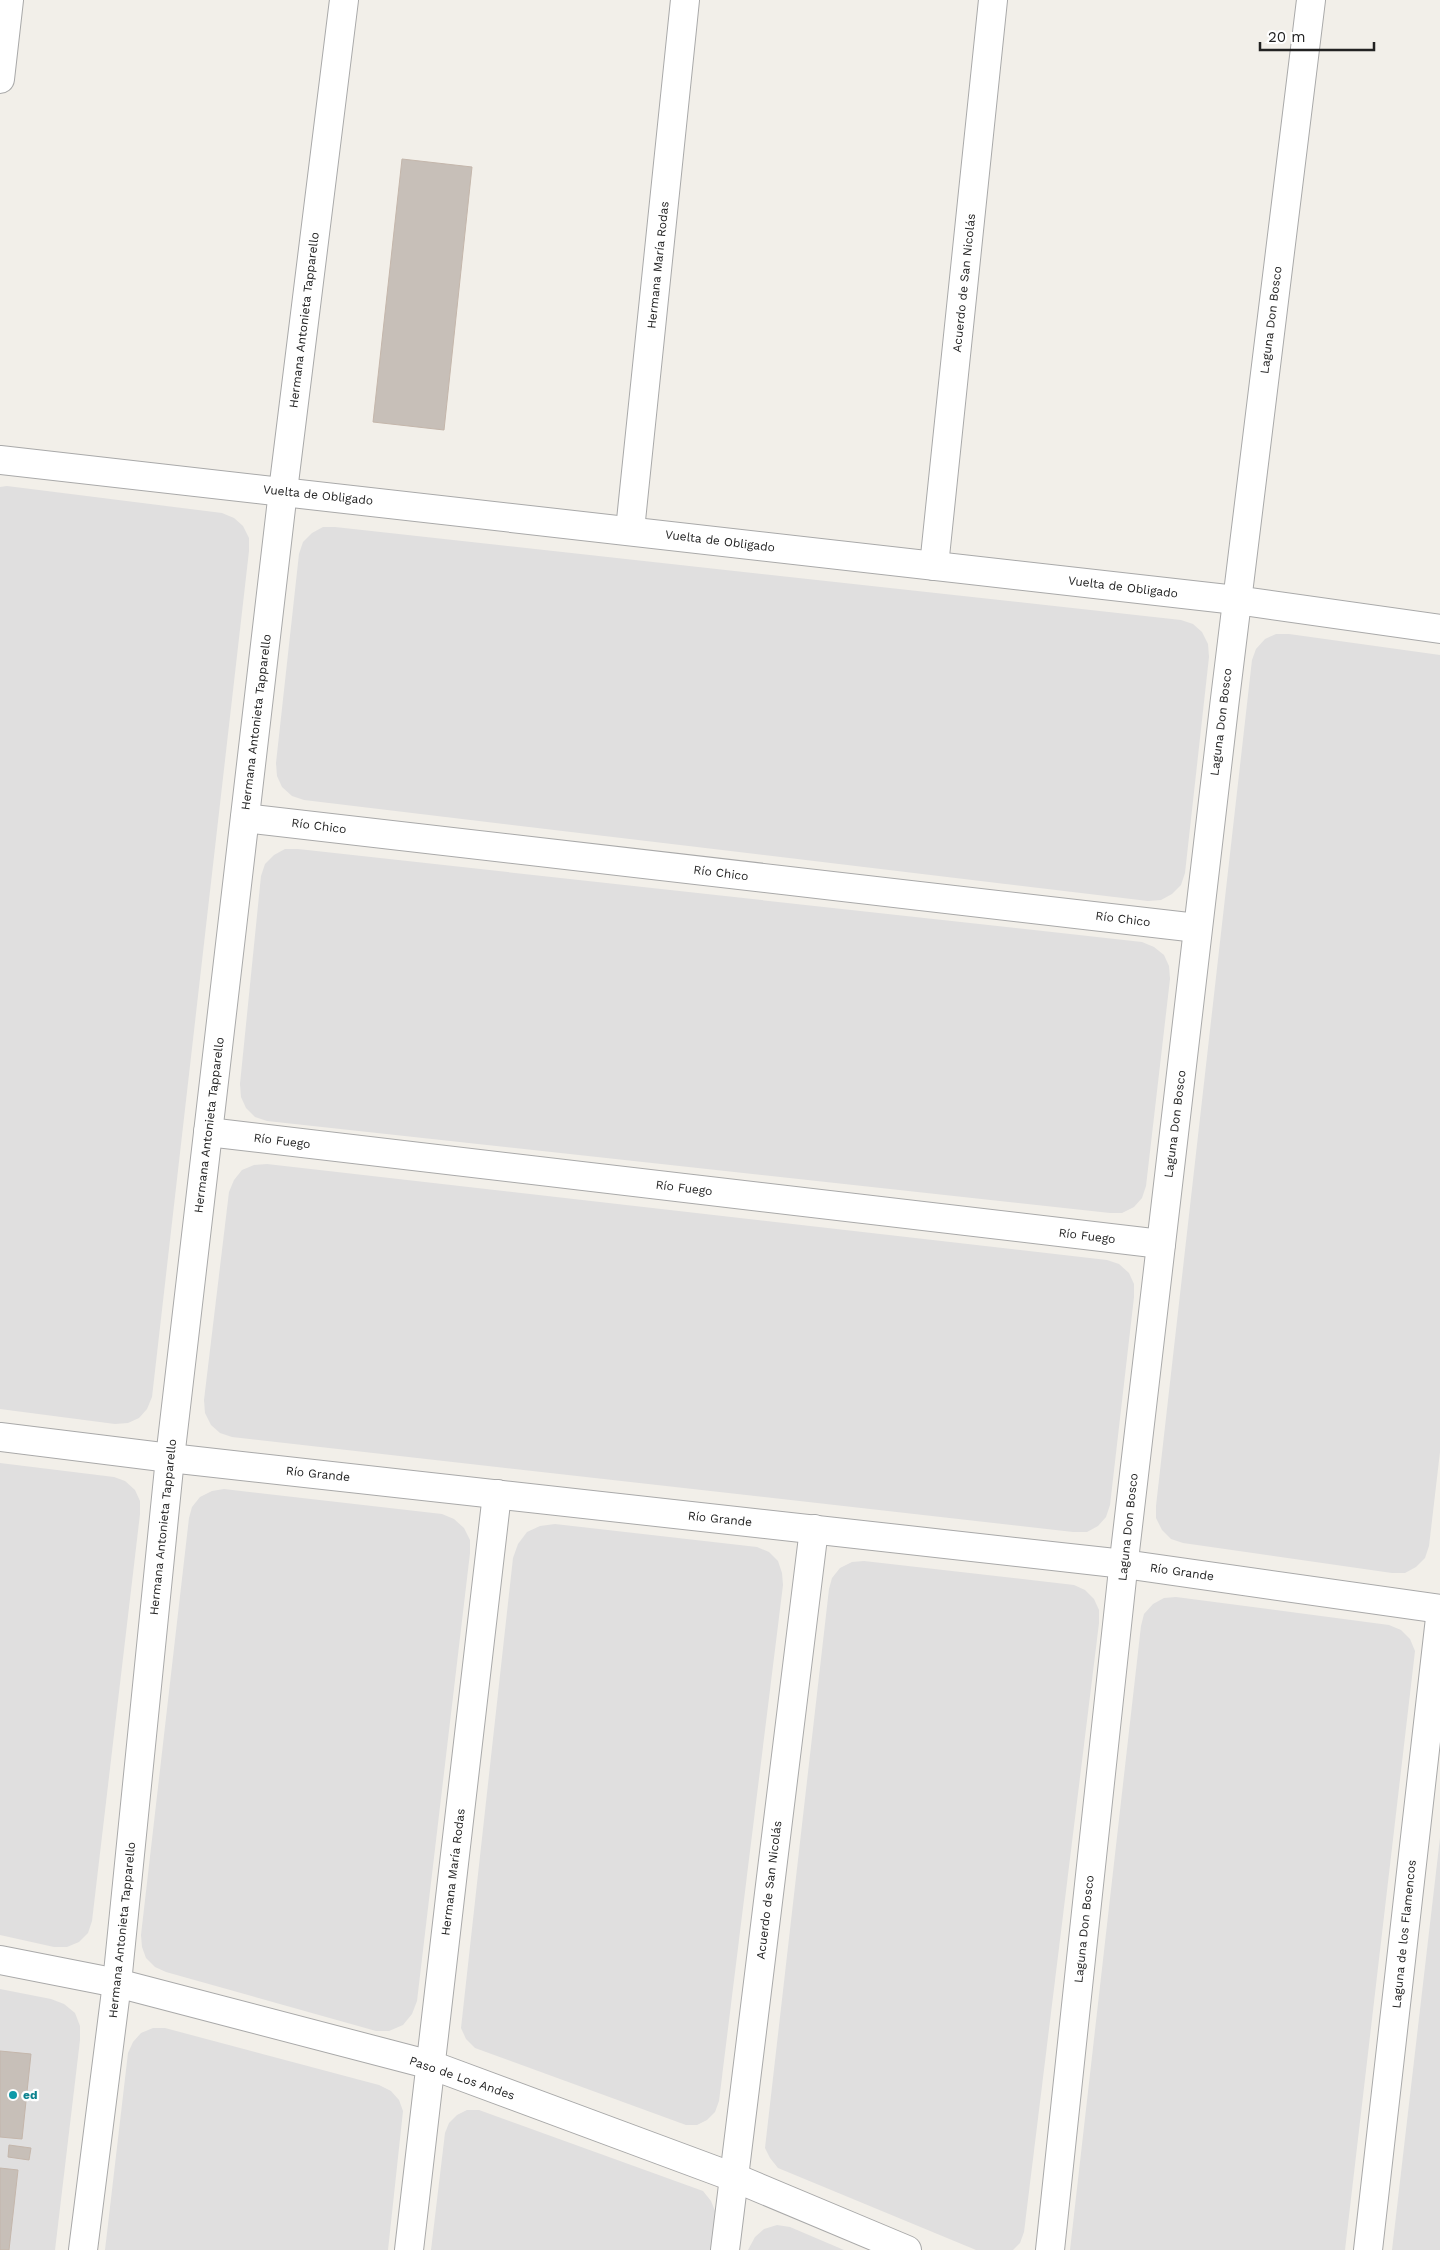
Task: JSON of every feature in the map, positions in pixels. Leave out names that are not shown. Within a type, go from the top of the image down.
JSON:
[{"type":"street","points":[[0,79],[9,0]]},
{"type":"street","name":"Hermana Antonieta Tapparello","points":[[82,2250],[117,1982],[170,1458],[283,491],[344,0]]},
{"type":"street","name":"Hermana María Rodas","points":[[630,530],[685,0]]},
{"type":"street","name":"Acuerdo de San Nicolás","points":[[934,566],[993,0]]},
{"type":"street","name":"Laguna Don Bosco","points":[[1050,2250],[1124,1564],[1197,928],[1311,0]]},
{"type":"street","name":"Vuelta de Obligado","points":[[0,460],[1236,600],[1440,629]]},
{"type":"street","name":"Río Chico","points":[[245,818],[1197,928]]},
{"type":"street","name":"Río Fuego","points":[[208,1132],[1161,1244]]},
{"type":"street","name":"Río Grande","points":[[0,1437],[170,1458],[1124,1564],[1440,1609]]},
{"type":"street","name":"Hermana María Rodas","points":[[409,2250],[497,1494]]},
{"type":"street","name":"Acuerdo de San Nicolás","points":[[725,2250],[814,1530]]},
{"type":"street","name":"Laguna de los Flamencos","points":[[1368,2250],[1440,1618]]},
{"type":"street","name":"Paso de Los Andes","points":[[0,1960],[117,1982],[431,2065],[733,2177],[907,2250]]},
{"type":"shaded area","points":[[7,486],[222,513],[234,518],[243,526],[249,538],[152,1397],[147,1409],[139,1418],[128,1423],[115,1424],[0,1409],[0,487]]},
{"type":"shaded area","points":[[323,527],[1181,620],[1193,624],[1202,632],[1208,644],[1209,657],[1185,873],[1181,885],[1172,894],[1161,900],[1148,901],[304,800],[292,796],[282,787],[277,776],[276,763],[299,554],[303,542],[312,533]]},
{"type":"shaded area","points":[[1276,634],[1289,634],[1440,655],[1440,1452],[1429,1546],[1425,1558],[1416,1567],[1405,1573],[1392,1573],[1183,1543],[1171,1539],[1162,1530],[1156,1518],[1252,660],[1256,649],[1265,639]]},
{"type":"shaded area","points":[[285,849],[1142,942],[1154,947],[1164,955],[1169,966],[1170,979],[1146,1186],[1142,1198],[1134,1207],[1122,1213],[1110,1213],[267,1121],[255,1117],[246,1108],[241,1097],[240,1084],[261,876],[265,864],[274,855]]},
{"type":"shaded area","points":[[267,1164],[1107,1260],[1119,1264],[1129,1273],[1134,1284],[1134,1297],[1110,1505],[1106,1517],[1098,1526],[1087,1532],[1073,1532],[232,1437],[220,1433],[211,1425],[205,1413],[204,1400],[229,1192],[234,1180],[242,1170],[254,1165]]},
{"type":"shaded area","points":[[0,1463],[114,1477],[125,1481],[135,1490],[140,1501],[92,1921],[88,1933],[79,1942],[67,1947],[54,1947],[0,1935]]},
{"type":"shaded area","points":[[224,1489],[442,1514],[454,1519],[464,1528],[470,1540],[417,2001],[412,2014],[403,2025],[389,2031],[376,2031],[166,1972],[155,1967],[146,1958],[142,1947],[141,1935],[189,1518],[192,1507],[200,1497],[212,1491]]},
{"type":"shaded area","points":[[555,1524],[757,1547],[769,1552],[778,1561],[782,1573],[783,1585],[719,2101],[715,2112],[707,2120],[697,2125],[686,2125],[475,2048],[466,2039],[461,2028],[513,1558],[518,1544],[527,1532],[540,1526]]},
{"type":"shaded area","points":[[864,1561],[1074,1585],[1085,1590],[1094,1599],[1099,1610],[1099,1623],[1024,2232],[1020,2243],[1013,2250],[976,2250],[778,2168],[765,2148],[829,1589],[832,1578],[840,1568],[852,1562]]},
{"type":"shaded area","points":[[1176,1597],[1389,1625],[1401,1630],[1410,1639],[1415,1651],[1345,2250],[1070,2250],[1141,1626],[1144,1614],[1153,1604],[1164,1598]]},
{"type":"shaded area","points":[[1440,1838],[1440,2250],[1392,2250]]},
{"type":"shaded area","points":[[0,1989],[51,1999],[64,2004],[75,2013],[80,2026],[80,2040],[55,2250],[0,2250]]},
{"type":"shaded area","points":[[153,2028],[165,2028],[379,2085],[391,2091],[399,2100],[403,2111],[388,2250],[105,2250],[128,2053],[133,2042],[141,2033]]},
{"type":"shaded area","points":[[467,2110],[479,2110],[703,2191],[711,2201],[715,2211],[712,2250],[431,2250],[445,2133],[449,2123],[457,2115]]},
{"type":"shaded area","points":[[777,2225],[790,2227],[844,2250],[748,2250],[755,2237],[764,2229]]},
{"type":"building","points":[[402,159],[472,167],[444,430],[373,422]]},
{"type":"building","name":"ed","points":[[0,2051],[31,2054],[22,2139],[0,2137]]},
{"type":"building","points":[[9,2145],[31,2148],[29,2160],[8,2157]]},
{"type":"building","points":[[0,2168],[18,2170],[9,2250],[0,2250]]},
{"type":"place","name":"ed","points":[[13,2095]]}]
